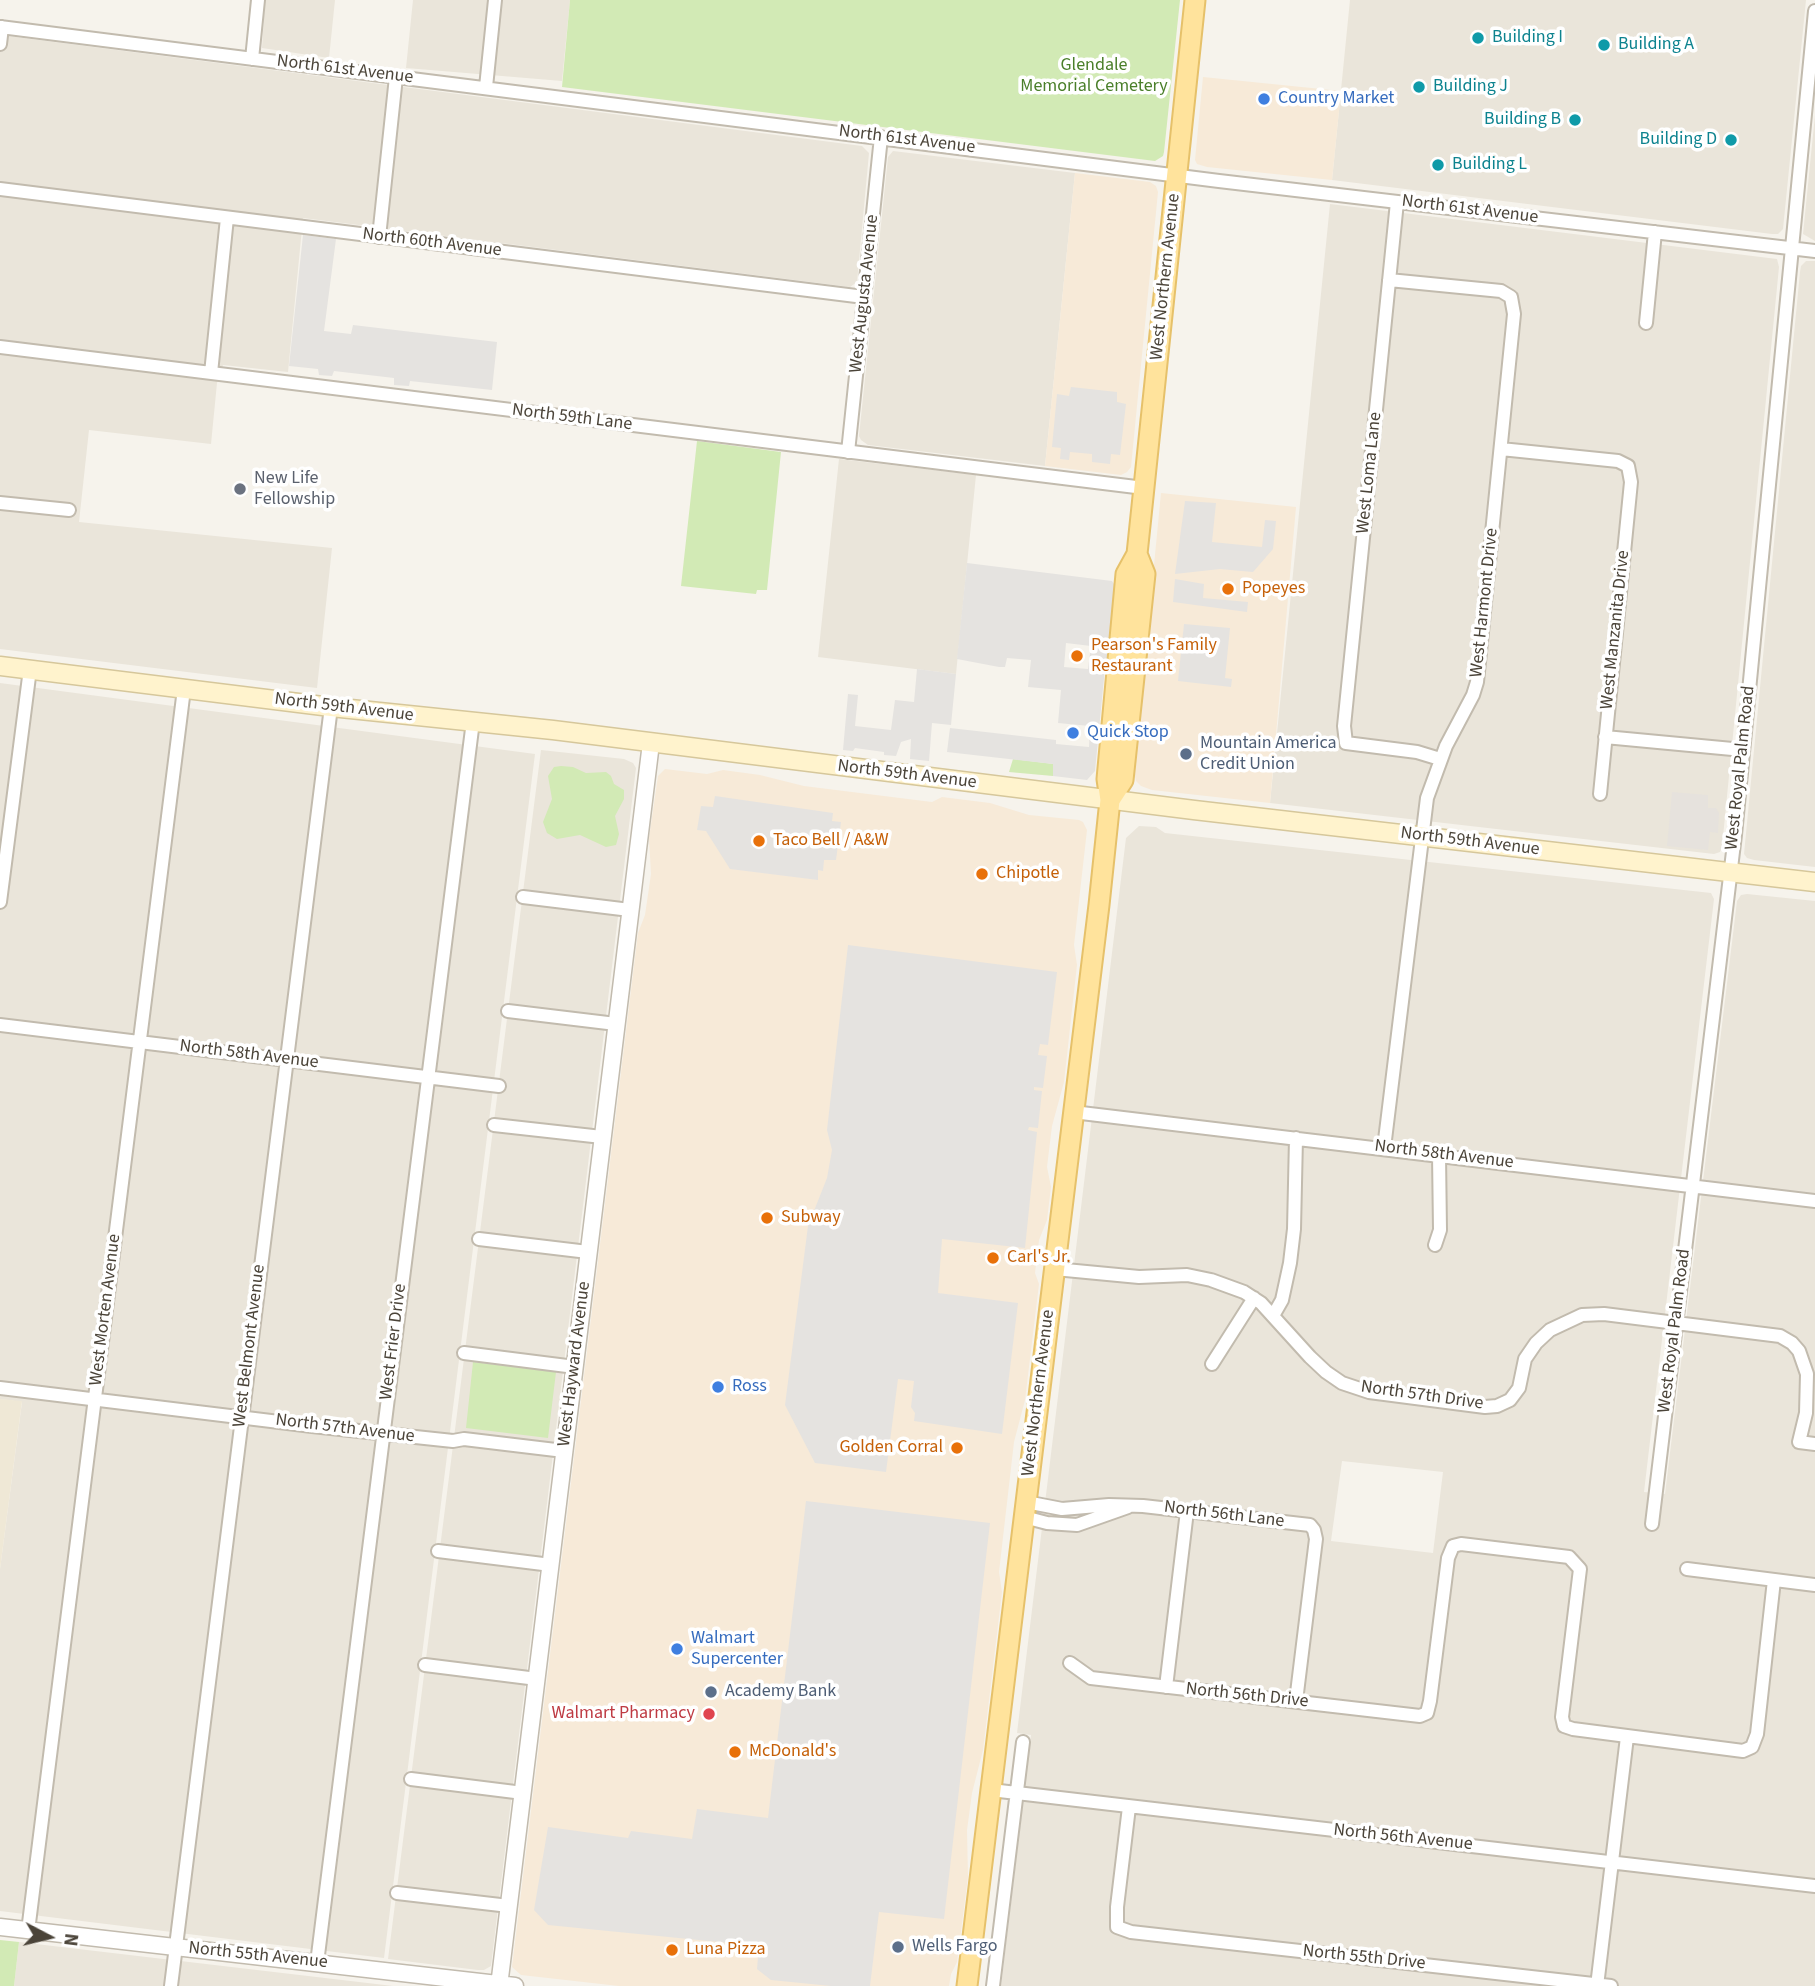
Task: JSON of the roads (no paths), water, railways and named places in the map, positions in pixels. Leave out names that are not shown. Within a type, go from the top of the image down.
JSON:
[{"type":"main road","name":"West Northern Avenue","points":[[967,1986],[1110,800],[1107,779],[1126,574],[1137,554],[1195,0]]},
{"type":"main road","name":"North 59th Avenue","points":[[0,666],[1815,882]]},
{"type":"street","points":[[252,59],[258,0]]},
{"type":"street","points":[[486,88],[495,0]]},
{"type":"street","name":"West Royal Palm Road","points":[[1653,1524],[1730,872],[1792,248],[1811,93],[1815,10]]},
{"type":"street","points":[[0,44],[1,27]]},
{"type":"street","name":"North 61st Avenue","points":[[1,27],[1177,175],[1815,251]]},
{"type":"street","points":[[379,237],[396,77]]},
{"type":"street","name":"West Augusta Avenue","points":[[848,452],[881,137]]},
{"type":"street","name":"North 60th Avenue","points":[[0,189],[864,296]]},
{"type":"street","name":"West Loma Lane","points":[[1397,202],[1343,726],[1346,744],[1417,752],[1440,759]]},
{"type":"street","points":[[211,373],[227,218]]},
{"type":"street","points":[[1646,323],[1655,232]]},
{"type":"street","name":"West Harmont Drive","points":[[1384,1148],[1427,798],[1440,759],[1478,682],[1514,314],[1511,297],[1502,291],[1389,280]]},
{"type":"street","name":"North 59th Lane","points":[[0,347],[1144,488]]},
{"type":"street","name":"West Manzanita Drive","points":[[1501,449],[1618,461],[1628,466],[1631,482],[1600,794]]},
{"type":"street","points":[[0,503],[69,510]]},
{"type":"street","points":[[0,902],[30,669]]},
{"type":"street","name":"West Morten Avenue","points":[[28,1931],[184,689]]},
{"type":"street","name":"West Belmont Avenue","points":[[171,1986],[331,707]]},
{"type":"street","name":"West Frier Drive","points":[[317,1963],[473,721]]},
{"type":"street","points":[[1605,737],[1743,750]]},
{"type":"street","name":"West Hayward Avenue","points":[[505,1985],[509,1906],[651,743]]},
{"type":"street","points":[[523,897],[630,910]]},
{"type":"street","points":[[508,1011],[616,1024]]},
{"type":"street","name":"North 58th Avenue","points":[[0,1025],[499,1086]]},
{"type":"street","name":"North 58th Avenue","points":[[1073,1112],[1815,1201]]},
{"type":"street","points":[[494,1125],[602,1138]]},
{"type":"street","points":[[1274,1314],[1282,1300],[1290,1263],[1294,1228],[1296,1138]]},
{"type":"street","points":[[1435,1245],[1440,1230],[1439,1155]]},
{"type":"street","points":[[479,1239],[588,1252]]},
{"type":"street","name":"North 57th Drive","points":[[1055,1269],[1139,1277],[1187,1275],[1234,1288],[1254,1298],[1274,1314],[1310,1357],[1342,1382],[1369,1392],[1485,1407],[1497,1406],[1510,1400],[1519,1388],[1525,1359],[1536,1343],[1567,1320],[1592,1314],[1780,1336],[1792,1343],[1799,1352],[1807,1374],[1806,1413],[1799,1442],[1815,1444]]},
{"type":"street","points":[[1212,1364],[1254,1298]]},
{"type":"street","points":[[464,1353],[575,1367]]},
{"type":"street","name":"North 57th Avenue","points":[[0,1388],[453,1441],[464,1439],[564,1451]]},
{"type":"street","name":"North 56th Lane","points":[[1025,1509],[1047,1523],[1077,1525],[1131,1505],[1310,1525],[1316,1538],[1296,1701]]},
{"type":"street","points":[[1166,1686],[1187,1511]]},
{"type":"street","name":"North 56th Drive","points":[[1070,1663],[1091,1678],[1420,1716],[1427,1713],[1430,1701],[1448,1558],[1453,1546],[1461,1544],[1556,1555],[1569,1557],[1580,1569],[1562,1717],[1564,1726],[1627,1737]]},
{"type":"street","points":[[439,1551],[551,1565]]},
{"type":"street","points":[[1687,1569],[1815,1585]]},
{"type":"street","points":[[1597,1985],[1627,1737],[1743,1751],[1752,1747],[1757,1734],[1774,1580]]},
{"type":"street","points":[[425,1665],[537,1679]]},
{"type":"street","points":[[993,1986],[1023,1742]]},
{"type":"street","points":[[411,1779],[523,1793]]},
{"type":"street","name":"North 56th Avenue","points":[[991,1790],[1815,1886]]},
{"type":"street","name":"North 55th Drive","points":[[1129,1807],[1117,1927],[1131,1932],[1611,1986]]},
{"type":"street","points":[[397,1893],[509,1906]]},
{"type":"street","name":"North 55th Avenue","points":[[0,1927],[505,1985]]},
{"type":"place","name":"Building I","points":[[1478,38]]},
{"type":"place","name":"Building A","points":[[1604,45]]},
{"type":"place","name":"Building J","points":[[1419,87]]},
{"type":"place","name":"Country Market","points":[[1264,99]]},
{"type":"place","name":"Building B","points":[[1575,120]]},
{"type":"place","name":"Building D","points":[[1731,140]]},
{"type":"place","name":"Building L","points":[[1438,165]]},
{"type":"place","name":"New Life Fellowship","points":[[240,489]]},
{"type":"place","name":"Popeyes","points":[[1228,589]]},
{"type":"place","name":"Pearson's Family Restaurant","points":[[1077,656]]},
{"type":"place","name":"Quick Stop","points":[[1073,733]]},
{"type":"place","name":"Mountain America Credit Union","points":[[1186,754]]},
{"type":"place","name":"Taco Bell / A&W","points":[[759,841]]},
{"type":"place","name":"Chipotle","points":[[982,874]]},
{"type":"place","name":"Subway","points":[[767,1218]]},
{"type":"place","name":"Carl's Jr.","points":[[993,1258]]},
{"type":"place","name":"Ross","points":[[718,1387]]},
{"type":"place","name":"Golden Corral","points":[[957,1448]]},
{"type":"place","name":"Walmart Supercenter","points":[[677,1649]]},
{"type":"place","name":"Academy Bank","points":[[711,1692]]},
{"type":"place","name":"Walmart Pharmacy","points":[[709,1714]]},
{"type":"place","name":"McDonald's","points":[[735,1752]]},
{"type":"place","name":"Wells Fargo","points":[[898,1947]]},
{"type":"place","name":"Luna Pizza","points":[[672,1950]]},
{"type":"park label","name":"Glendale Memorial Cemetery","points":[[1094,76]]}]
